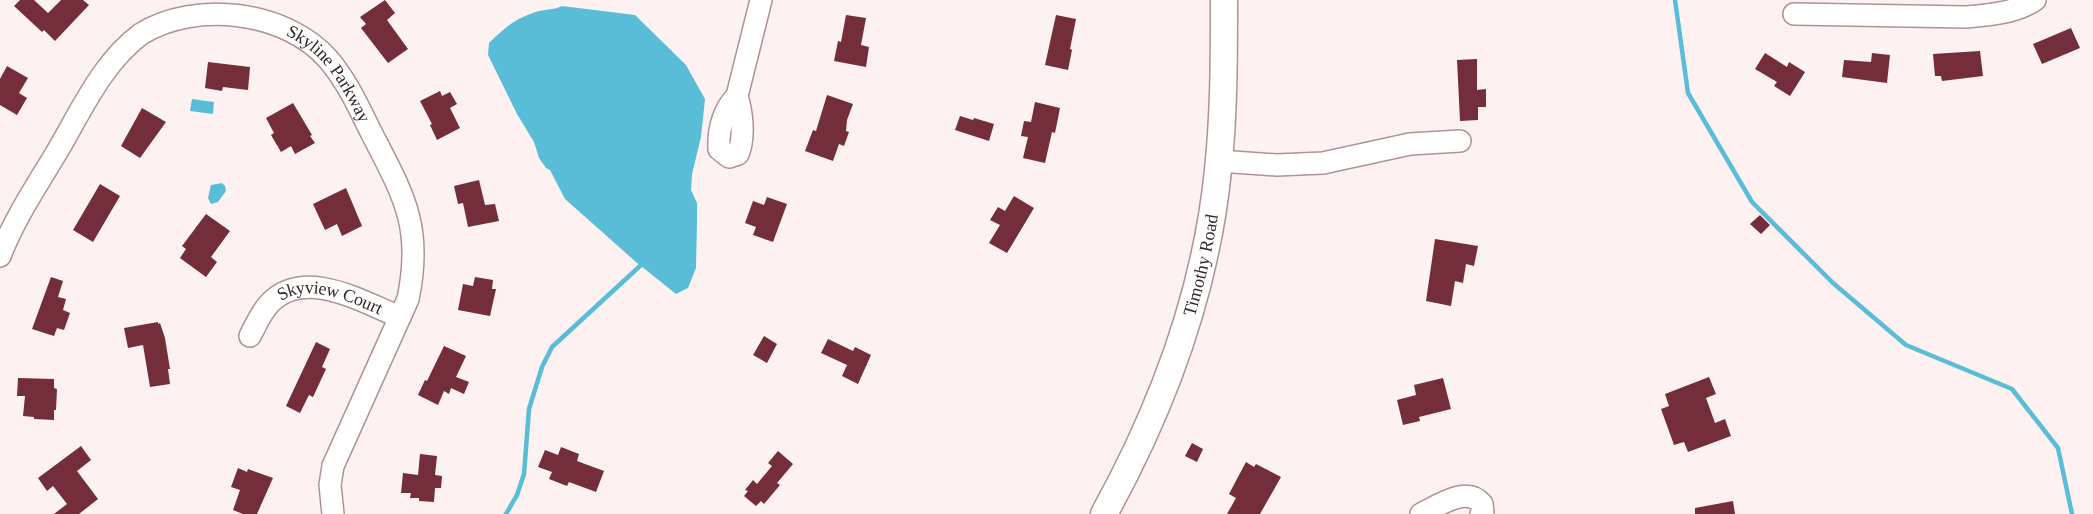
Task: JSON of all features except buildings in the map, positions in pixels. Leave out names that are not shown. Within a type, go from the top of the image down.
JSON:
[{"type":"main road","name":"Timothy Road","points":[[1104,514],[1154,414],[1194,295],[1206,242],[1219,161],[1223,110],[1224,0]]},
{"type":"street","points":[[737,96],[761,0]]},
{"type":"street","points":[[1794,14],[1966,17],[1994,15],[2035,0]]},
{"type":"street","name":"Skyline Parkway","points":[[0,256],[36,187],[110,64],[125,47],[143,33],[166,21],[224,6],[270,21],[311,42],[328,59],[352,94],[402,193],[409,212],[413,234],[412,280],[408,299],[333,466],[330,485],[333,514]]},
{"type":"street","points":[[1219,161],[1277,165],[1323,163],[1410,144],[1460,141]]},
{"type":"street","name":"Skyview Court","points":[[250,336],[262,312],[271,302],[291,289],[303,286],[330,290],[400,317]]},
{"type":"street","points":[[1421,514],[1455,498],[1469,496],[1476,498],[1482,504],[1483,512],[1481,514]]},
{"type":"water","points":[[562,6],[635,15],[686,65],[705,99],[701,137],[692,174],[691,190],[697,203],[696,268],[688,288],[676,294],[636,262],[565,199],[550,170],[546,168],[539,158],[534,142],[517,114],[488,55],[489,43],[511,24],[539,11]]},
{"type":"water","points":[[192,99],[214,102],[213,114],[190,111]]},
{"type":"water","points":[[222,183],[226,191],[218,202],[211,204],[208,198],[211,185]]},
{"type":"waterway","points":[[1675,0],[1688,93],[1752,202],[1833,283],[1906,345],[2012,389],[2058,448],[2072,514]]},
{"type":"waterway","points":[[506,514],[517,495],[524,474],[529,409],[542,367],[552,347],[640,266]]}]
